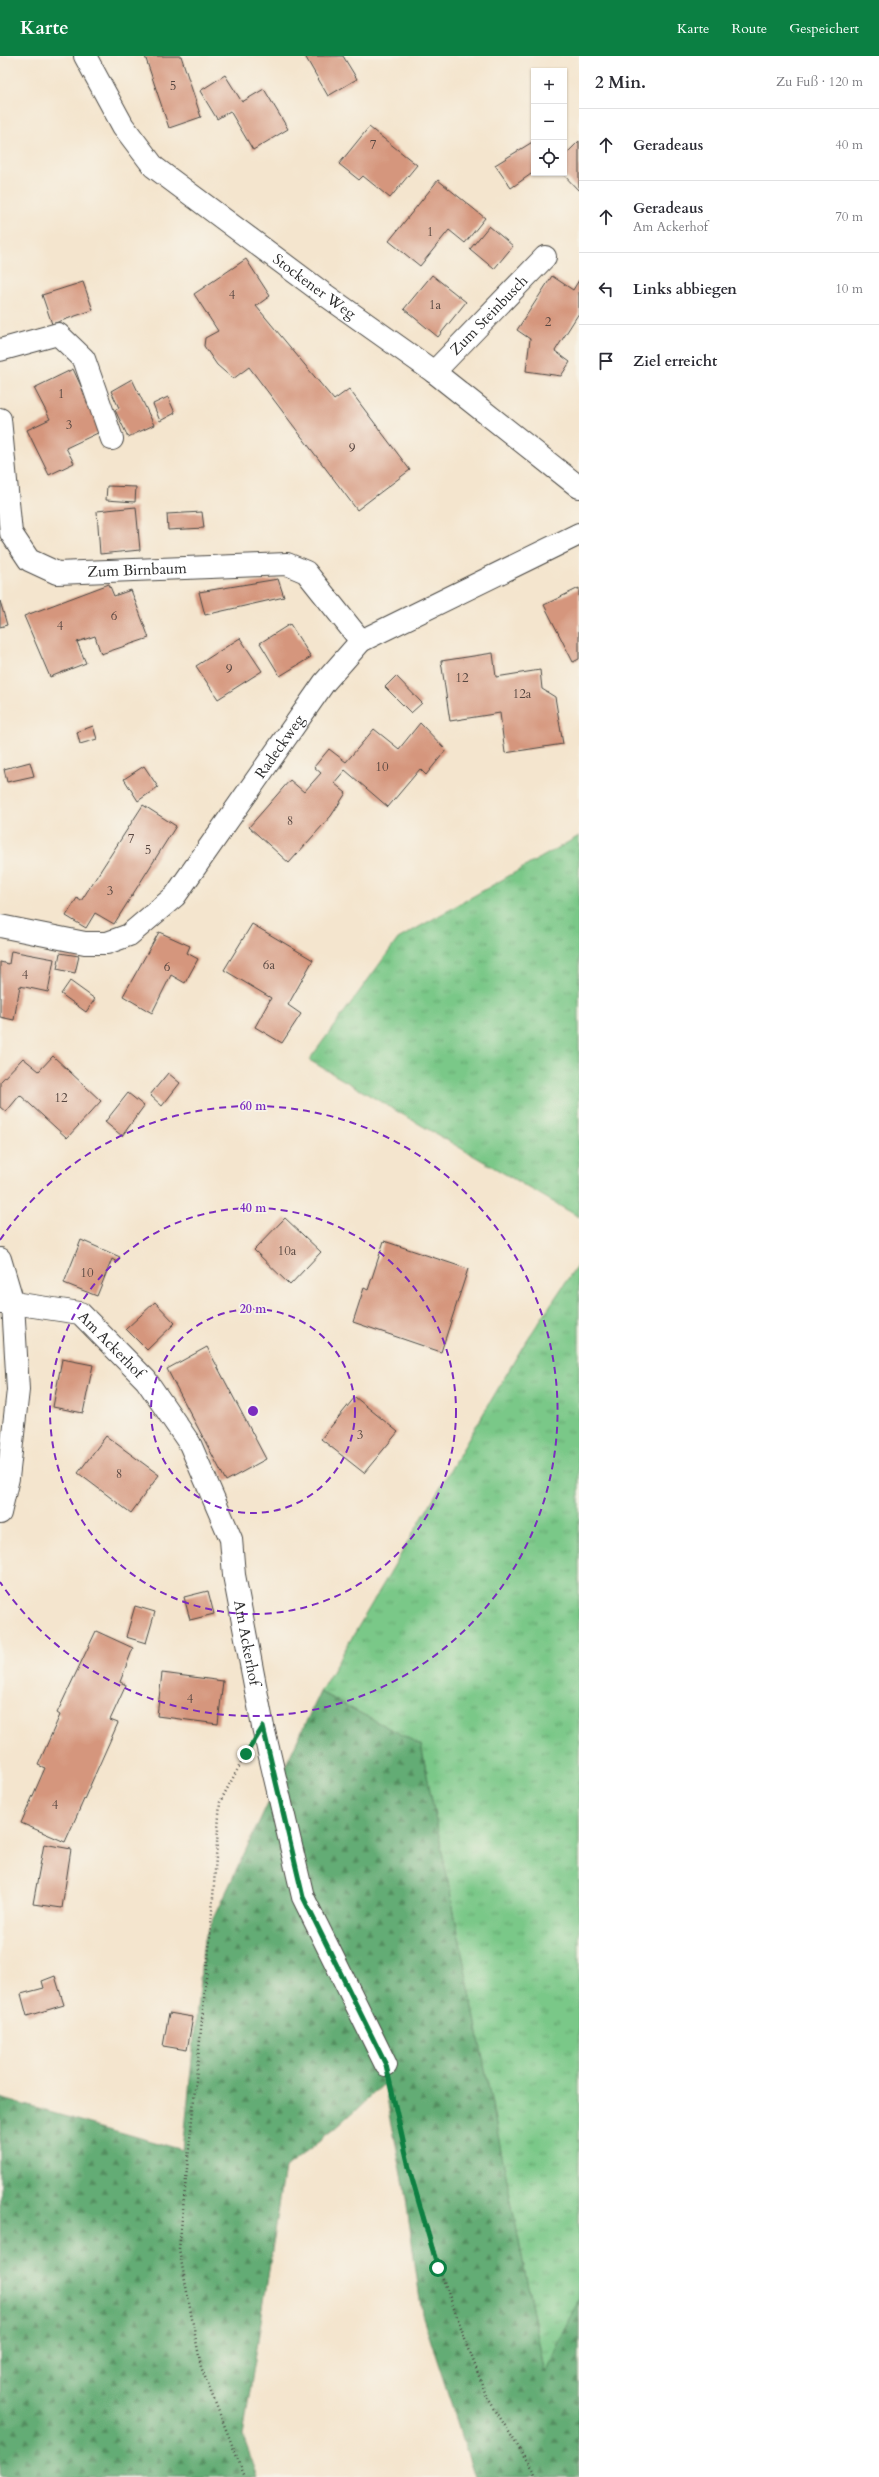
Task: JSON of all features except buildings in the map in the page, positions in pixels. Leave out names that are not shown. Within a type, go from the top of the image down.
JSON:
[{"type":"street","name":"Stockener Weg","points":[[85,56],[123,126],[154,167],[324,294],[434,372],[579,487]]},
{"type":"street","name":"Zum Steinbusch","points":[[434,372],[544,257]]},
{"type":"street","points":[[0,350],[58,334],[84,359],[112,438]]},
{"type":"street","name":"Zum Birnbaum","points":[[0,419],[5,533],[29,560],[57,573],[287,564],[306,572],[361,641]]},
{"type":"street","name":"Radeckweg","points":[[0,926],[85,943],[108,943],[129,936],[175,896],[324,684],[361,641],[579,534]]},
{"type":"street","points":[[0,1259],[18,1390],[8,1478],[0,1513]]},
{"type":"street","name":"Am Ackerhof","points":[[6,1303],[80,1313],[146,1380],[190,1444],[231,1539],[234,1575],[263,1727],[303,1897],[386,2065]]},
{"type":"path","points":[[245,2477],[201,2367],[179,2249],[210,1939],[220,1802],[263,1727]]},
{"type":"path","points":[[386,2065],[410,2172],[438,2268],[486,2396],[537,2477]]},
{"type":"green space","points":[[579,836],[579,1217],[309,1060],[398,939]]},
{"type":"green space","points":[[579,1262],[579,2298],[545,2374],[421,1745],[320,1692],[523,1346]]},
{"type":"green space","points":[[320,1692],[421,1745],[545,2373],[579,2298],[579,2477],[475,2477],[422,2314],[404,2185],[384,2084],[336,2128],[285,2168],[243,2436],[258,2477],[0,2477],[0,2098],[183,2150],[204,1939]]},
{"type":"route","points":[[246,1754],[263,1727],[274,1768],[303,1897],[386,2065],[410,2172],[438,2268]]}]
